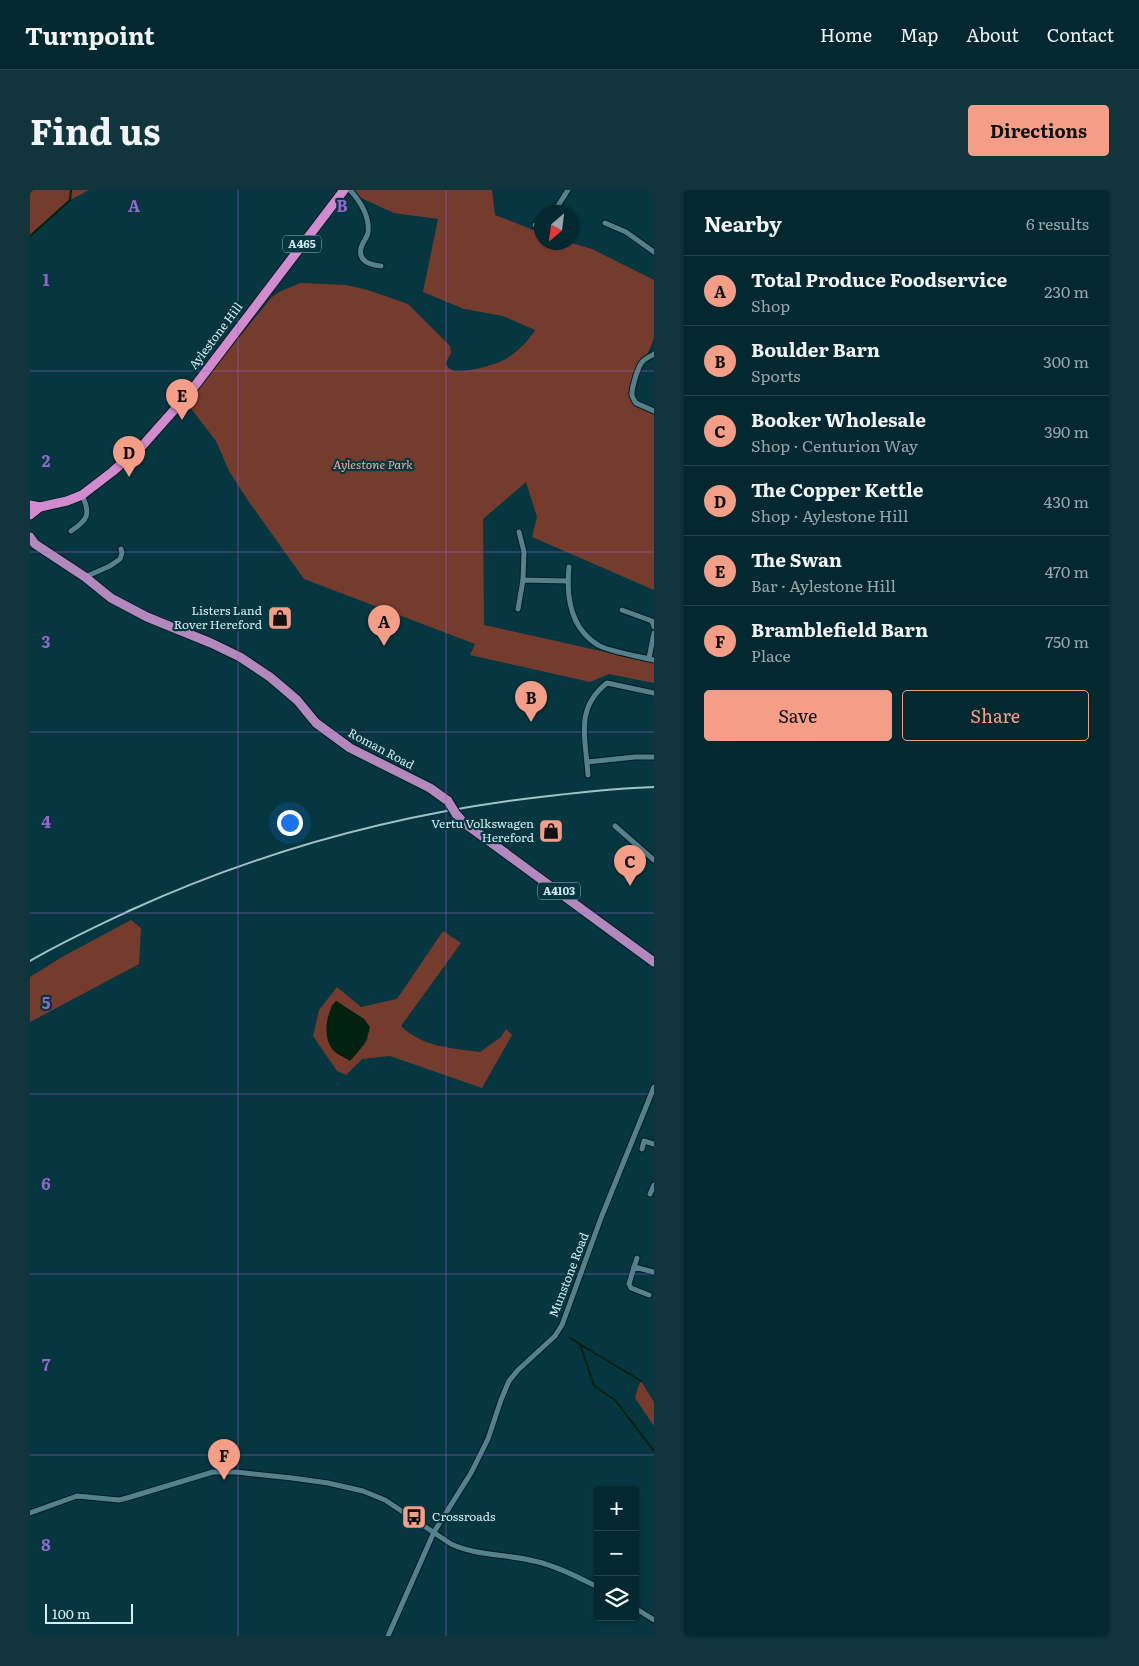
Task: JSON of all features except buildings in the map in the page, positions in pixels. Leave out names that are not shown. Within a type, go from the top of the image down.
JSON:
[{"type":"highway","name":"Aylestone Hill","points":[[30,515],[40,507],[67,501],[82,495],[143,445],[191,391],[344,190]]},
{"type":"highway","name":"Aylestone Hill","points":[[30,505],[40,507]]},
{"type":"main road","name":"Roman Road","points":[[32,541],[111,598],[147,617],[240,657],[270,677],[297,700],[316,723],[350,748],[430,788],[448,801],[463,822],[654,962]]},
{"type":"street","points":[[350,190],[359,200],[365,214],[368,232],[361,248],[361,256],[369,264],[381,266]]},
{"type":"street","points":[[558,205],[568,190]]},
{"type":"street","points":[[605,223],[626,232],[654,252]]},
{"type":"street","points":[[654,354],[644,360],[639,366],[635,375],[636,378],[632,392],[636,403],[654,411]]},
{"type":"street","points":[[71,531],[86,519],[87,511],[82,495]]},
{"type":"street","points":[[518,532],[524,552],[523,580],[518,609]]},
{"type":"street","points":[[85,578],[120,559],[121,549]]},
{"type":"street","points":[[569,567],[569,602],[573,614],[580,628],[599,646],[652,659],[654,632]]},
{"type":"street","points":[[523,580],[568,581]]},
{"type":"street","points":[[622,610],[653,623]]},
{"type":"street","points":[[588,775],[584,721],[589,702],[607,683],[654,693]]},
{"type":"street","points":[[587,762],[654,757]]},
{"type":"street","points":[[615,826],[654,860]]},
{"type":"street","name":"Munstone Road","points":[[388,1636],[434,1532],[471,1473],[488,1439],[509,1381],[518,1370],[555,1336],[562,1325],[605,1209],[654,1087]]},
{"type":"street","points":[[642,1149],[645,1134]]},
{"type":"street","points":[[644,1141],[654,1144]]},
{"type":"street","points":[[650,1194],[654,1185]]},
{"type":"street","points":[[637,1258],[629,1284],[631,1288],[649,1295]]},
{"type":"street","points":[[634,1267],[654,1272]]},
{"type":"street","points":[[30,1513],[77,1496],[119,1500],[213,1472],[236,1472],[319,1482],[363,1491],[386,1500],[463,1549],[532,1560],[550,1565],[594,1585]]},
{"type":"street","points":[[639,1611],[654,1620]]},
{"type":"green space","points":[[30,190],[89,190],[70,200],[30,236]]},
{"type":"green space","name":"Aylestone Park","points":[[353,190],[492,190],[495,215],[534,230],[534,250],[579,250],[579,245],[592,249],[654,280],[654,338],[632,392],[634,401],[654,411],[654,590],[532,537],[537,517],[526,482],[483,519],[484,625],[654,663],[654,683],[609,674],[590,682],[470,655],[475,644],[304,579],[229,471],[216,441],[186,402],[272,297],[300,283],[346,285],[368,290],[408,304],[450,346],[451,353],[445,364],[454,371],[472,370],[500,362],[513,354],[529,338],[535,330],[503,316],[464,309],[423,292],[438,219],[394,213],[361,198]]},
{"type":"green space","points":[[131,920],[141,928],[139,964],[30,1022],[30,977],[62,957]]},
{"type":"green space","points":[[443,931],[461,943],[401,1026],[409,1033],[428,1042],[448,1048],[480,1052],[501,1037],[506,1029],[512,1035],[482,1088],[390,1056],[362,1059],[346,1075],[337,1071],[313,1036],[319,1010],[337,987],[361,1007],[397,999]],"holes":[[[336,1001],[364,1019],[368,1038],[350,1060],[331,1006]]]},
{"type":"green space","points":[[641,1381],[654,1402],[654,1426],[635,1398]]},
{"type":"shaded area","points":[[336,1001],[364,1019],[370,1027],[363,1046],[350,1061],[334,1051],[327,1038],[328,1018]]},
{"type":"waterway","points":[[30,236],[70,200],[71,190]]},
{"type":"waterway","points":[[570,1338],[580,1344],[594,1386],[615,1400],[654,1451]]},
{"type":"waterway","points":[[581,1345],[641,1381]]},
{"type":"railway","points":[[30,961],[93,928],[181,889],[232,869],[335,836],[441,812],[495,803],[588,792],[654,787]]},
{"type":"place","name":"The Swan","points":[[182,420]]},
{"type":"place","name":"The Copper Kettle","points":[[129,477]]},
{"type":"place","name":"Listers Land Rover Hereford","points":[[280,618]]},
{"type":"place","name":"Total Produce Foodservice","points":[[384,646]]},
{"type":"place","name":"Boulder Barn","points":[[531,722]]},
{"type":"place","name":"Vertu Volkswagen Hereford","points":[[551,831]]},
{"type":"place","name":"Booker Wholesale","points":[[630,886]]},
{"type":"place","name":"Bramblefield Barn","points":[[224,1480]]},
{"type":"place","name":"Crossroads","points":[[414,1517]]}]
